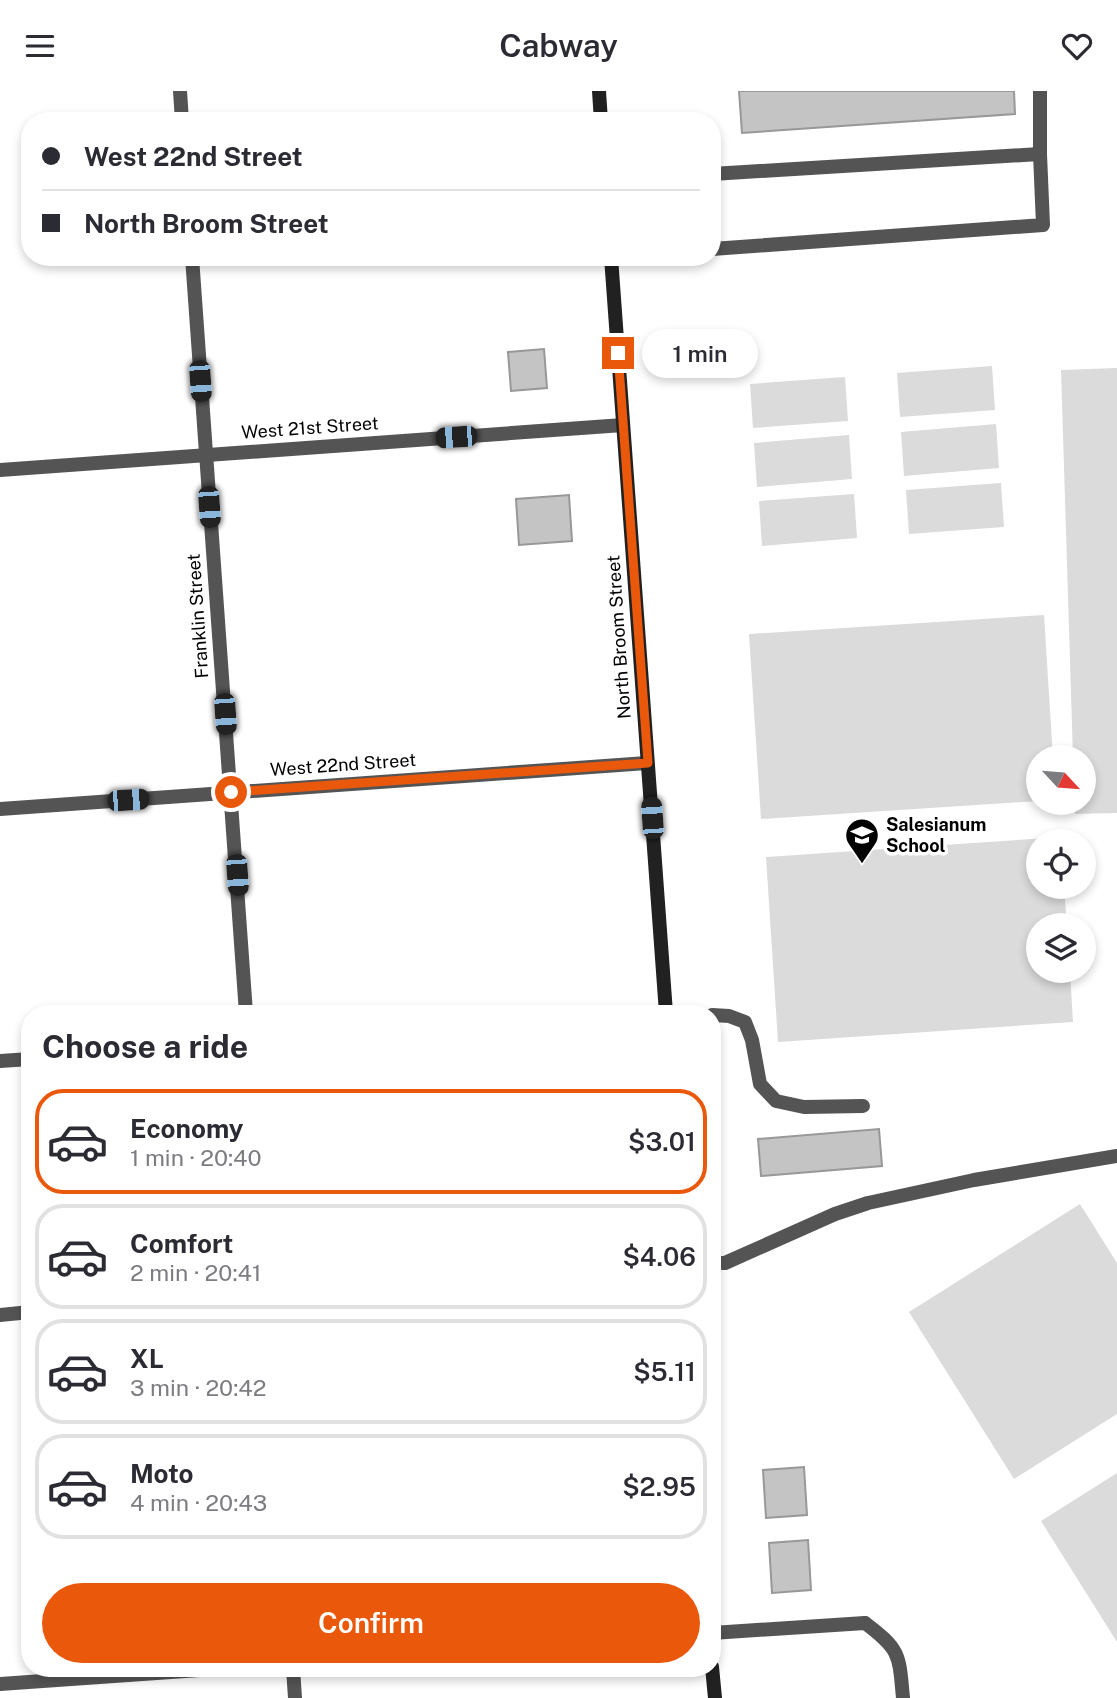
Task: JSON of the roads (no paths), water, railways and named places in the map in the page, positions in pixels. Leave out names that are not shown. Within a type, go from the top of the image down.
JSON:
[{"type":"street","points":[[180,91],[181,112]]},
{"type":"street","points":[[599,91],[600,112]]},
{"type":"street","points":[[721,248],[1043,225],[1040,91]]},
{"type":"street","points":[[721,173],[1040,154]]},
{"type":"street","name":"Franklin Street","points":[[193,266],[245,1005]]},
{"type":"street","name":"North Broom Street","points":[[612,266],[665,1005]]},
{"type":"street","name":"West 21st Street","points":[[0,470],[623,425]]},
{"type":"street","name":"West 22nd Street","points":[[0,809],[648,763]]},
{"type":"street","points":[[721,1016],[745,1022],[752,1041],[760,1084],[776,1101],[804,1107],[863,1106]]},
{"type":"street","points":[[0,1061],[21,1060]]},
{"type":"street","points":[[721,1262],[835,1214],[868,1203],[974,1179],[1117,1156]]},
{"type":"street","points":[[0,1315],[21,1314]]},
{"type":"street","points":[[721,1632],[865,1623],[889,1641],[900,1661],[903,1698]]},
{"type":"street","points":[[0,1684],[100,1677]]},
{"type":"street","points":[[294,1677],[295,1698]]},
{"type":"street","points":[[713,1677],[715,1698]]},
{"type":"place","name":"Salesianum School","points":[[862,865]]}]
